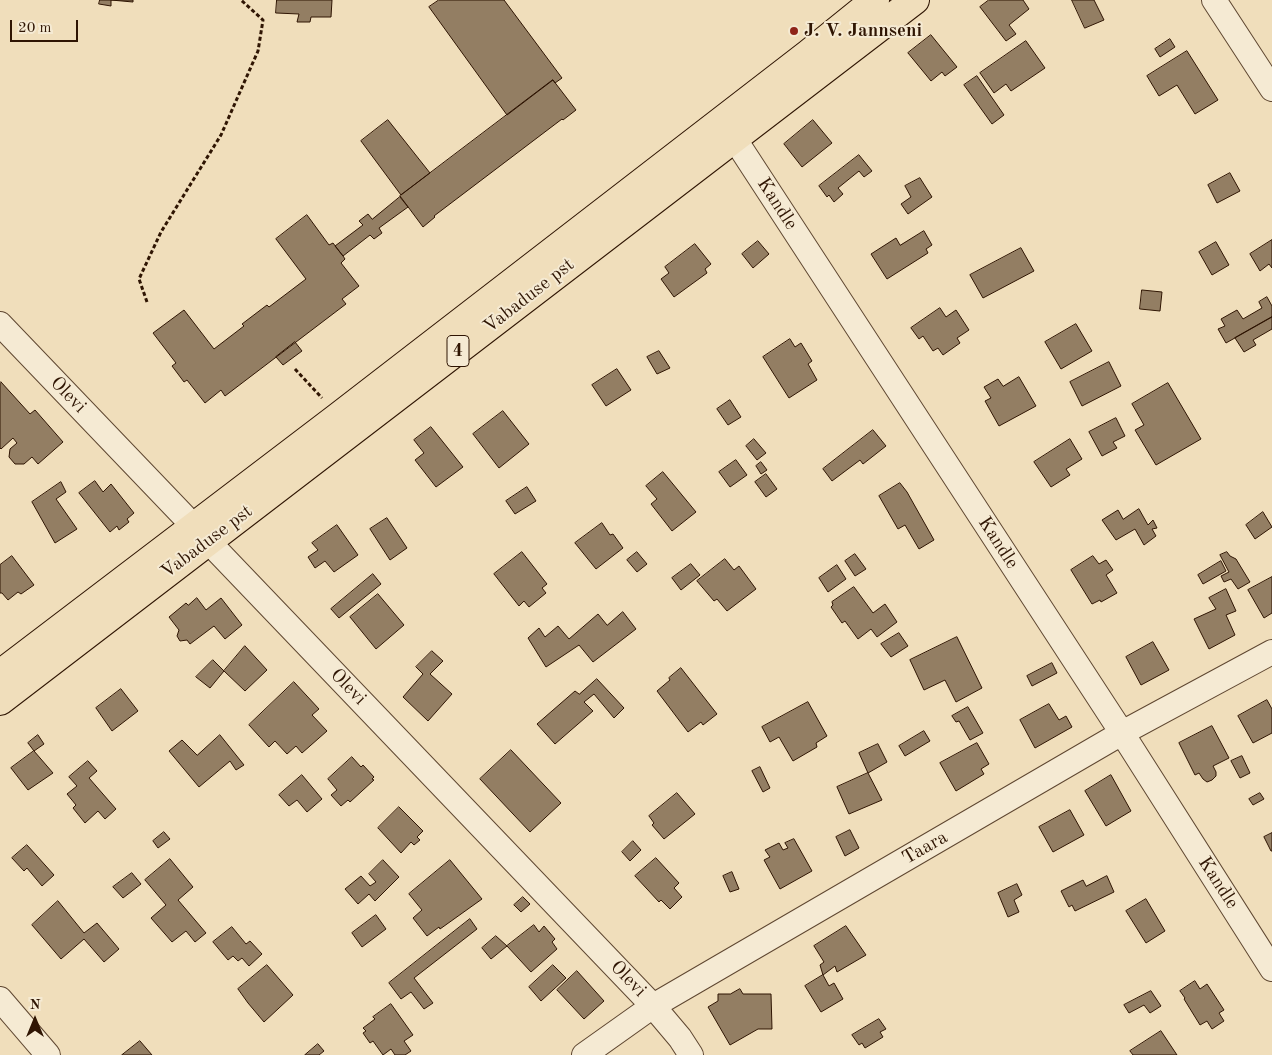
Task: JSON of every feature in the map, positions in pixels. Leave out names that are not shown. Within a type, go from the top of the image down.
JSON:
[{"type":"highway","name":"Vabaduse pst","points":[[727,129],[808,54],[875,0]]},
{"type":"highway","name":"Vabaduse pst","points":[[0,701],[201,534],[330,423],[727,129],[915,0]]},
{"type":"highway","name":"Vabaduse pst","points":[[0,674],[201,534]]},
{"type":"street","points":[[1214,0],[1272,89]]},
{"type":"street","name":"Kandle","points":[[727,129],[1122,733],[1272,968]]},
{"type":"street","name":"Olevi","points":[[0,324],[653,1006],[680,1038],[691,1055]]},
{"type":"street","name":"Taara","points":[[584,1055],[653,1006],[1122,733],[1272,652]]},
{"type":"street","points":[[0,999],[48,1055]]},
{"type":"path","points":[[147,302],[139,279],[161,232],[221,135],[258,51],[263,20],[241,0]]},
{"type":"building","points":[[100,0],[111,0],[111,6],[99,4]]},
{"type":"building","points":[[111,0],[133,0],[133,2]]},
{"type":"building","points":[[277,0],[332,0],[331,17],[311,17],[310,22],[297,22],[299,14],[276,13]]},
{"type":"building","points":[[439,0],[504,0],[562,78],[555,83],[553,80],[507,115],[429,7]]},
{"type":"building","points":[[989,0],[1023,0],[1029,9],[1009,25],[1016,34],[1006,41],[980,7]]},
{"type":"building","points":[[1072,0],[1094,0],[1104,20],[1085,28]]},
{"type":"building","points":[[931,35],[957,67],[945,76],[942,72],[931,81],[908,53]]},
{"type":"building","points":[[1170,39],[1175,47],[1160,57],[1155,49]]},
{"type":"building","points":[[1026,41],[1045,68],[1011,91],[1006,84],[994,93],[980,73]]},
{"type":"building","points":[[1187,51],[1218,100],[1195,114],[1177,85],[1159,96],[1147,76]]},
{"type":"building","points":[[977,76],[1004,115],[992,124],[964,85]]},
{"type":"building","points":[[553,80],[576,110],[434,216],[423,227],[400,196]]},
{"type":"building","points":[[388,120],[430,173],[401,195],[361,141]]},
{"type":"building","points":[[813,120],[832,143],[802,167],[784,144]]},
{"type":"building","points":[[859,155],[872,171],[864,177],[859,171],[838,188],[843,194],[834,202],[829,195],[827,197],[819,186]]},
{"type":"building","points":[[1230,173],[1240,191],[1217,203],[1208,185]]},
{"type":"building","points":[[920,178],[932,197],[908,214],[901,204],[911,197],[905,186]]},
{"type":"building","points":[[400,197],[408,207],[379,228],[382,233],[374,239],[370,235],[343,256],[335,246],[363,225],[359,221],[368,214],[372,219]]},
{"type":"building","points":[[307,215],[329,245],[333,243],[343,256],[345,259],[341,263],[359,286],[342,299],[346,304],[225,396],[221,390],[205,403],[187,380],[184,382],[172,366],[176,363],[153,333],[184,310],[214,349],[244,326],[242,324],[267,305],[269,307],[306,279],[276,239]]},
{"type":"building","points":[[924,231],[932,245],[926,249],[928,253],[887,279],[871,254],[896,238],[900,245]]},
{"type":"building","points":[[1272,240],[1272,268],[1269,264],[1260,271],[1250,254]]},
{"type":"building","points":[[758,241],[769,254],[753,268],[742,254]]},
{"type":"building","points":[[1216,242],[1229,265],[1212,275],[1199,252]]},
{"type":"building","points":[[695,244],[711,264],[705,269],[707,273],[674,297],[661,279],[669,273],[665,267]]},
{"type":"building","points":[[1021,248],[1034,271],[983,298],[970,275]]},
{"type":"building","points":[[1142,290],[1162,292],[1160,311],[1140,309]]},
{"type":"building","points":[[1267,297],[1272,306],[1272,317],[1226,343],[1218,329],[1225,326],[1221,319],[1237,310],[1243,319],[1262,308],[1259,302]]},
{"type":"building","points":[[940,308],[946,317],[956,310],[969,330],[957,338],[960,343],[943,355],[938,348],[933,351],[923,336],[919,339],[911,328]]},
{"type":"building","points":[[1272,317],[1272,329],[1253,340],[1256,345],[1244,352],[1235,338]]},
{"type":"building","points":[[1076,324],[1092,351],[1061,369],[1045,342]]},
{"type":"building","points":[[790,339],[795,347],[801,343],[812,361],[808,364],[817,380],[789,398],[763,357]]},
{"type":"building","points":[[295,342],[302,351],[283,365],[276,357]]},
{"type":"building","points":[[659,351],[670,368],[657,374],[647,357]]},
{"type":"building","points":[[1109,362],[1121,386],[1082,406],[1070,382]]},
{"type":"building","points":[[617,369],[631,390],[606,406],[592,385]]},
{"type":"building","points":[[1019,377],[1036,406],[999,426],[985,401],[991,398],[984,387],[998,379],[1003,386]]},
{"type":"building","points":[[1,382],[30,414],[35,410],[63,442],[38,464],[32,457],[24,464],[15,464],[9,457],[10,449],[17,443],[13,438],[0,448]]},
{"type":"building","points":[[1168,383],[1201,439],[1156,465],[1135,430],[1144,425],[1132,404]]},
{"type":"building","points":[[730,400],[741,417],[728,425],[717,409]]},
{"type":"building","points":[[503,411],[529,444],[499,468],[473,434]]},
{"type":"building","points":[[1116,418],[1125,436],[1113,442],[1117,448],[1102,456],[1089,432]]},
{"type":"building","points":[[431,427],[463,467],[436,487],[415,460],[424,453],[414,440]]},
{"type":"building","points":[[873,430],[886,446],[863,464],[860,460],[832,481],[823,469]]},
{"type":"building","points":[[754,439],[766,453],[757,460],[746,446]]},
{"type":"building","points":[[1070,439],[1082,459],[1066,469],[1070,475],[1051,487],[1034,462]]},
{"type":"building","points":[[736,460],[747,475],[730,487],[719,472]]},
{"type":"building","points":[[761,462],[767,470],[761,474],[756,466]]},
{"type":"building","points":[[663,472],[696,512],[672,531],[651,504],[657,499],[646,486]]},
{"type":"building","points":[[766,474],[777,489],[766,497],[755,482]]},
{"type":"building","points":[[95,481],[103,492],[111,484],[134,513],[127,519],[129,522],[119,530],[117,526],[110,532],[79,493]]},
{"type":"building","points":[[61,482],[66,492],[56,499],[77,529],[55,543],[32,502]]},
{"type":"building","points":[[900,483],[934,540],[919,549],[905,525],[898,529],[879,496]]},
{"type":"building","points":[[527,487],[536,501],[515,514],[506,501]]},
{"type":"building","points":[[1139,509],[1148,525],[1153,520],[1157,528],[1152,529],[1156,536],[1144,545],[1135,529],[1116,540],[1102,520],[1118,510],[1123,519]]},
{"type":"building","points":[[1263,512],[1272,527],[1255,539],[1246,525]]},
{"type":"building","points":[[387,518],[407,548],[390,560],[370,529]]},
{"type":"building","points":[[602,523],[610,535],[613,534],[623,548],[596,569],[575,543]]},
{"type":"building","points":[[337,525],[358,555],[334,572],[325,561],[315,568],[308,557],[318,550],[312,543]]},
{"type":"building","points":[[522,552],[547,584],[542,588],[546,593],[529,607],[524,601],[519,606],[494,574]]},
{"type":"building","points":[[637,552],[647,564],[637,572],[627,560]]},
{"type":"building","points":[[1227,552],[1236,559],[1250,582],[1238,589],[1231,579],[1224,582],[1221,576],[1229,572],[1220,555]]},
{"type":"building","points":[[855,554],[866,569],[855,576],[845,561]]},
{"type":"building","points":[[12,556],[34,585],[21,594],[18,592],[8,600],[0,593],[0,565]]},
{"type":"building","points":[[1093,556],[1099,564],[1106,560],[1113,570],[1106,575],[1117,593],[1101,602],[1100,600],[1092,604],[1071,570]]},
{"type":"building","points":[[725,559],[734,570],[739,566],[756,589],[727,611],[717,599],[714,601],[697,581]]},
{"type":"building","points":[[1221,561],[1226,571],[1203,584],[1198,575]]},
{"type":"building","points":[[691,564],[700,575],[681,590],[672,578]]},
{"type":"building","points":[[837,565],[846,579],[828,592],[819,578]]},
{"type":"building","points":[[373,574],[381,584],[339,618],[331,609]]},
{"type":"building","points":[[1272,577],[1272,613],[1264,618],[1248,590]]},
{"type":"building","points":[[854,587],[873,613],[885,604],[897,622],[877,637],[871,629],[858,639],[845,621],[842,623],[831,607],[833,605],[832,602]]},
{"type":"building","points":[[1226,589],[1236,611],[1226,615],[1235,635],[1209,649],[1194,619],[1216,609],[1209,598]]},
{"type":"building","points":[[378,594],[404,625],[376,649],[350,617]]},
{"type":"building","points":[[197,598],[206,610],[221,598],[242,625],[225,639],[214,626],[190,644],[187,640],[180,641],[177,636],[179,630],[169,617],[186,603],[188,605]]},
{"type":"building","points":[[623,612],[636,629],[593,662],[579,645],[546,667],[528,638],[539,628],[545,637],[558,626],[569,639],[598,614],[607,625]]},
{"type":"building","points":[[899,633],[908,646],[891,657],[881,644]]},
{"type":"building","points":[[957,637],[982,688],[956,702],[945,680],[924,690],[910,660]]},
{"type":"building","points":[[1153,642],[1169,670],[1141,685],[1126,657]]},
{"type":"building","points":[[245,646],[267,670],[245,691],[224,671]]},
{"type":"building","points":[[432,651],[443,661],[430,674],[452,694],[428,721],[403,697],[423,674],[416,667]]},
{"type":"building","points":[[213,660],[224,671],[210,688],[196,677]]},
{"type":"building","points":[[1052,663],[1057,673],[1032,686],[1027,676]]},
{"type":"building","points":[[681,668],[717,714],[703,725],[701,722],[688,732],[657,691]]},
{"type":"building","points":[[597,679],[624,708],[614,718],[594,694],[584,702],[593,711],[555,744],[537,724],[575,691],[579,694]]},
{"type":"building","points":[[294,682],[319,709],[312,715],[327,731],[302,753],[296,746],[287,754],[275,741],[269,747],[249,725]]},
{"type":"building","points":[[121,689],[138,711],[112,731],[96,708]]},
{"type":"building","points":[[1267,700],[1272,709],[1272,733],[1253,743],[1238,716]]},
{"type":"building","points":[[808,702],[827,736],[816,743],[817,747],[793,761],[779,737],[770,742],[762,727]]},
{"type":"building","points":[[1049,704],[1059,720],[1066,716],[1072,727],[1035,748],[1020,720]]},
{"type":"building","points":[[968,707],[983,733],[970,740],[959,721],[956,722],[952,716]]},
{"type":"building","points":[[1212,726],[1229,758],[1213,766],[1216,776],[1207,782],[1199,773],[1195,775],[1179,743]]},
{"type":"building","points":[[924,731],[930,741],[905,756],[899,746]]},
{"type":"building","points":[[38,735],[44,744],[34,751],[28,743]]},
{"type":"building","points":[[220,735],[244,765],[236,770],[230,761],[199,787],[169,751],[182,740],[197,755]]},
{"type":"building","points":[[977,743],[989,764],[981,769],[984,774],[956,791],[940,763]]},
{"type":"building","points":[[878,744],[887,762],[868,773],[859,753]]},
{"type":"building","points":[[511,750],[561,803],[530,832],[480,779]]},
{"type":"building","points":[[34,751],[53,773],[28,790],[11,768]]},
{"type":"building","points":[[1242,756],[1250,773],[1240,778],[1231,761]]},
{"type":"building","points":[[352,757],[361,767],[363,765],[374,777],[372,779],[374,780],[350,802],[348,800],[341,806],[331,795],[337,790],[328,779]]},
{"type":"building","points":[[88,761],[97,771],[89,778],[116,809],[105,819],[98,811],[85,823],[73,808],[76,805],[67,794],[77,786],[69,777]]},
{"type":"building","points":[[760,767],[770,788],[763,792],[752,771]]},
{"type":"building","points":[[868,773],[882,800],[849,814],[837,787]]},
{"type":"building","points":[[302,775],[322,799],[307,812],[297,800],[289,806],[279,795]]},
{"type":"building","points":[[1111,775],[1131,811],[1106,826],[1085,791]]},
{"type":"building","points":[[677,793],[695,814],[664,839],[652,825],[654,823],[649,816]]},
{"type":"building","points":[[1260,793],[1264,799],[1253,805],[1249,799]]},
{"type":"building","points":[[399,807],[423,831],[417,837],[420,840],[414,845],[411,842],[401,853],[378,828]]},
{"type":"building","points":[[1070,810],[1084,835],[1053,852],[1039,827]]},
{"type":"building","points":[[850,830],[859,848],[845,856],[836,837]]},
{"type":"building","points":[[164,832],[170,839],[158,848],[153,841]]},
{"type":"building","points":[[1272,833],[1272,851],[1271,851],[1264,837]]},
{"type":"building","points":[[794,839],[812,871],[780,889],[764,860],[770,857],[765,850],[779,843],[783,850],[788,848],[785,843]]},
{"type":"building","points":[[633,841],[641,850],[630,861],[622,852]]},
{"type":"building","points":[[27,845],[54,875],[42,886],[27,868],[24,871],[12,858]]},
{"type":"building","points":[[656,858],[679,883],[674,888],[682,897],[670,909],[661,900],[659,902],[635,876]]},
{"type":"building","points":[[170,859],[193,887],[178,900],[206,933],[195,942],[186,931],[172,942],[151,918],[166,905],[145,880]]},
{"type":"building","points":[[383,860],[399,877],[375,901],[369,894],[358,904],[345,889],[361,876],[370,886],[376,882],[369,874]]},
{"type":"building","points":[[450,860],[482,899],[427,936],[413,918],[422,910],[409,894]]},
{"type":"building","points":[[732,872],[739,889],[730,892],[723,876]]},
{"type":"building","points":[[132,873],[141,884],[123,898],[113,887]]},
{"type":"building","points":[[1107,876],[1114,892],[1075,911],[1072,905],[1069,907],[1061,891],[1083,880],[1086,886]]},
{"type":"building","points":[[1017,884],[1022,895],[1014,900],[1019,912],[1008,917],[998,893]]},
{"type":"building","points":[[523,897],[530,904],[521,912],[514,905]]},
{"type":"building","points":[[1146,899],[1165,931],[1146,943],[1126,911]]},
{"type":"building","points":[[58,901],[84,933],[97,923],[119,949],[104,962],[84,939],[61,959],[32,925]]},
{"type":"building","points":[[376,915],[386,929],[362,947],[352,933]]},
{"type":"building","points":[[470,919],[477,929],[414,978],[433,1003],[424,1009],[411,992],[401,999],[389,983]]},
{"type":"building","points":[[534,925],[539,932],[544,926],[555,939],[552,942],[557,949],[531,972],[507,946]]},
{"type":"building","points":[[846,926],[866,955],[837,972],[835,966],[823,975],[820,965],[824,962],[814,946]]},
{"type":"building","points":[[232,927],[246,944],[250,941],[262,954],[249,966],[242,958],[238,961],[233,956],[228,960],[213,942]]},
{"type":"building","points":[[496,936],[507,946],[491,959],[482,948]]},
{"type":"building","points":[[267,965],[293,995],[264,1022],[238,989]]},
{"type":"building","points":[[553,965],[566,978],[541,1001],[529,987]]},
{"type":"building","points":[[577,971],[604,1001],[584,1019],[557,990]]},
{"type":"building","points":[[823,975],[829,986],[834,983],[843,999],[821,1012],[805,986]]},
{"type":"building","points":[[1195,981],[1200,989],[1207,984],[1224,1010],[1219,1013],[1224,1021],[1212,1029],[1207,1021],[1200,1025],[1180,991]]},
{"type":"building","points":[[740,989],[743,994],[771,994],[772,1029],[758,1029],[730,1045],[708,1007],[718,1001],[718,994],[730,994]]},
{"type":"building","points":[[1151,991],[1161,1006],[1150,1013],[1144,1005],[1129,1013],[1124,1005]]},
{"type":"building","points":[[391,1004],[413,1035],[404,1041],[411,1051],[405,1055],[395,1055],[391,1049],[383,1055],[373,1041],[370,1043],[363,1033],[366,1031],[363,1028],[375,1019],[373,1017]]},
{"type":"building","points":[[879,1019],[886,1029],[880,1032],[883,1037],[865,1048],[862,1043],[859,1045],[852,1035]]},
{"type":"building","points":[[1161,1031],[1177,1055],[1133,1055],[1130,1051]]},
{"type":"building","points":[[140,1041],[152,1055],[122,1055]]},
{"type":"building","points":[[318,1044],[324,1051],[319,1055],[305,1055]]},
{"type":"place","name":"J. V. Jannseni","points":[[794,31]]}]
